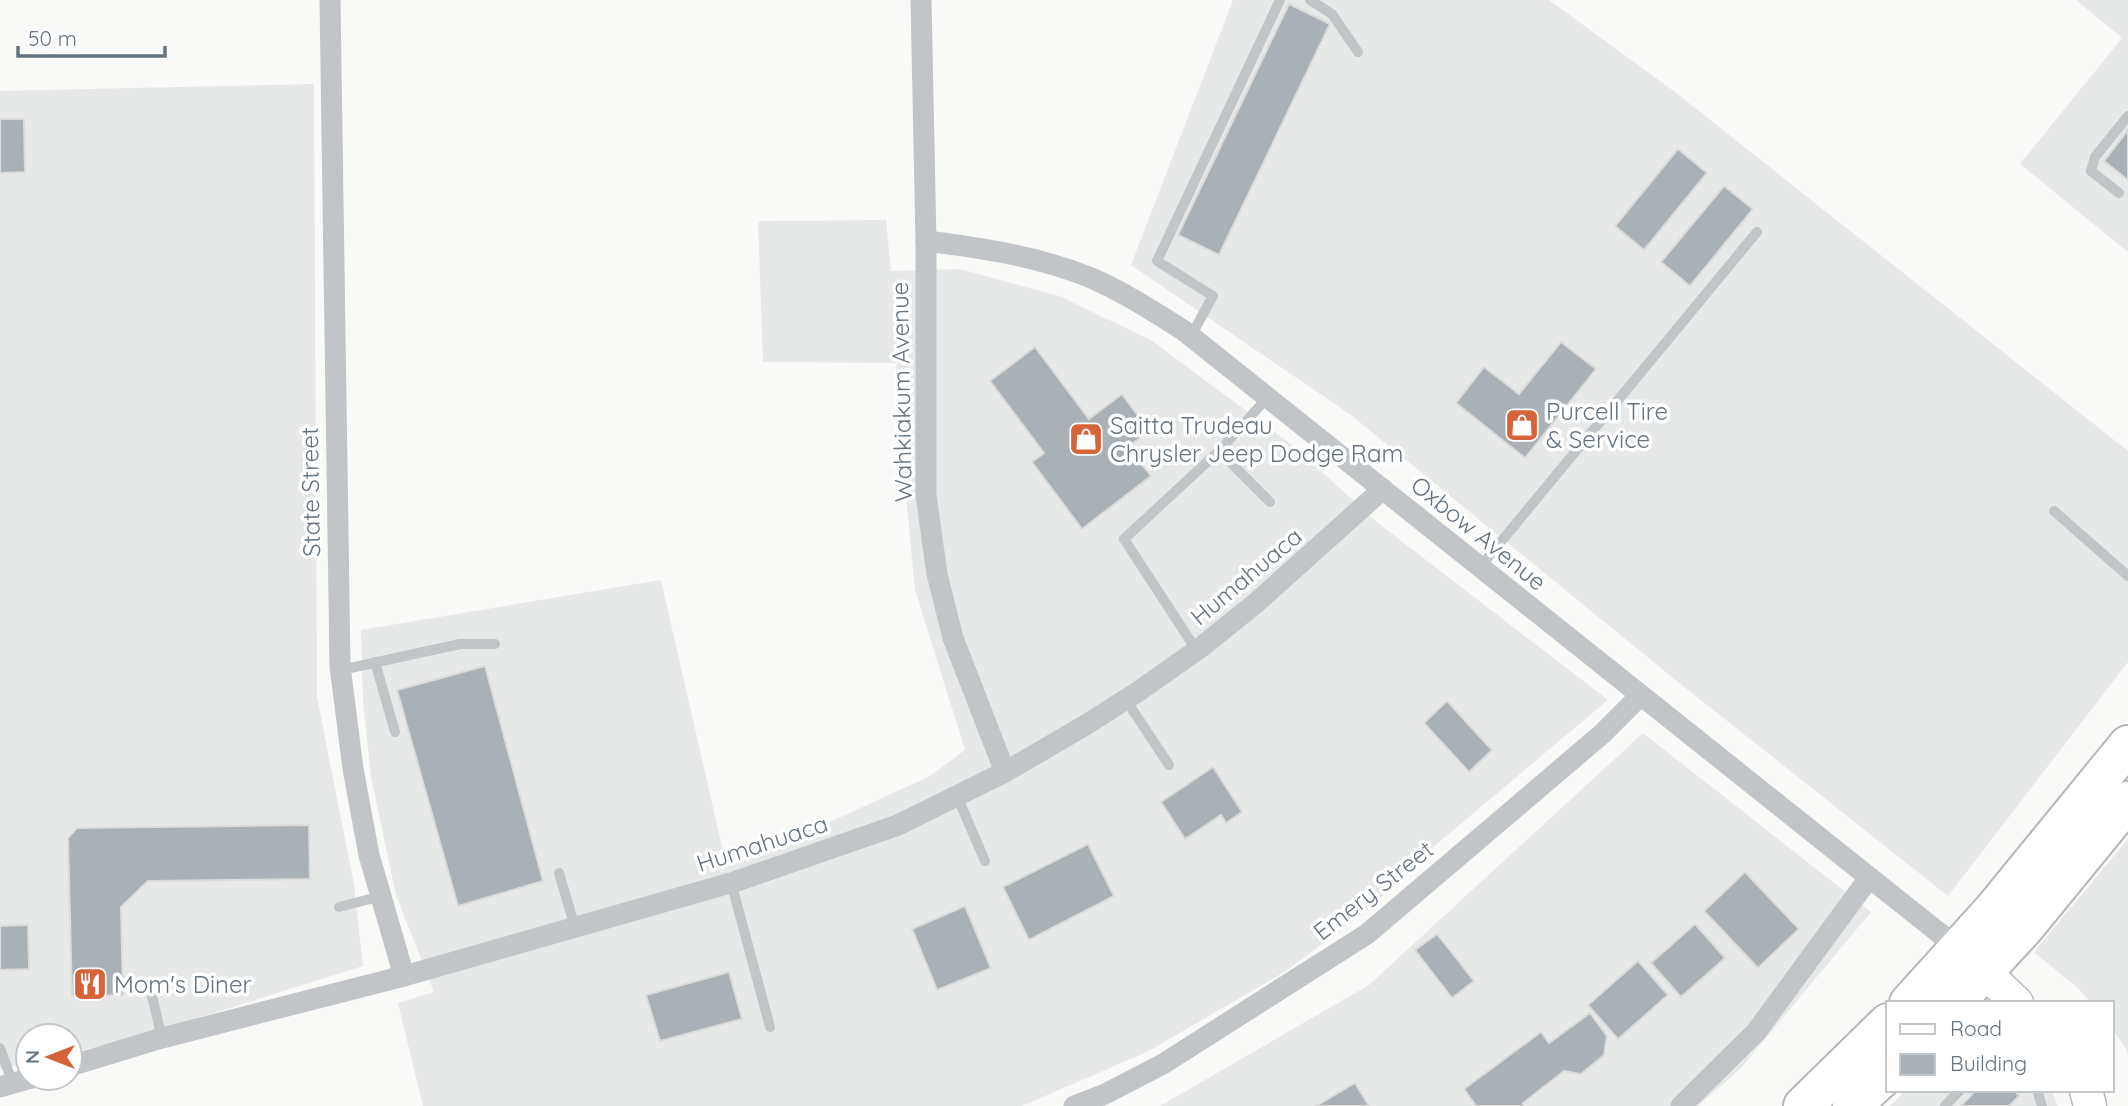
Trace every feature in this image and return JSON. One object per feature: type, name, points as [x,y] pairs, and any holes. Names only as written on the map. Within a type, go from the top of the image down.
[{"type":"highway","points":[[1912,1001],[2025,927],[2114,790],[2128,745]]},
{"type":"highway","points":[[1934,1001],[1961,969],[1961,956],[1971,960]]},
{"type":"highway","points":[[1956,1001],[1971,960]]},
{"type":"highway","points":[[1803,1106],[1886,1025]]},
{"type":"highway","points":[[1844,1106],[1886,1054]]},
{"type":"highway","points":[[1852,1106],[1886,1074]]},
{"type":"street","name":"State Street","points":[[330,0],[337,575],[341,670],[353,769],[369,855],[404,976]]},
{"type":"street","name":"Wahkiakum Avenue","points":[[920,0],[926,241],[926,495],[937,574],[953,638],[1006,772]]},
{"type":"street","name":"Oxbow Avenue","points":[[926,241],[998,250],[1046,262],[1091,278],[1138,302],[1191,336],[1971,960]]},
{"type":"street","name":"Humahuaca","points":[[84,1062],[162,1038],[404,976],[731,883],[898,825],[1006,772],[1126,700],[1197,651],[1277,586],[1383,489]]},
{"type":"street","name":"Emery Street","points":[[1074,1106],[1105,1094],[1163,1064],[1367,934],[1602,734],[1640,696]]},
{"type":"street","points":[[1681,1106],[1756,1032],[1869,878]]},
{"type":"street","points":[[1971,960],[2015,1001]]},
{"type":"lane","points":[[1191,336],[1213,296],[1157,261],[1280,0]]},
{"type":"lane","points":[[1310,0],[1332,14],[1358,52]]},
{"type":"lane","points":[[2119,193],[2091,170],[2095,157],[2128,117]]},
{"type":"lane","points":[[1480,567],[1757,232]]},
{"type":"lane","points":[[1197,651],[1124,539],[1219,451],[1268,397]]},
{"type":"lane","points":[[1219,451],[1270,502]]},
{"type":"lane","points":[[2054,511],[2128,576]]},
{"type":"lane","points":[[341,670],[460,644],[495,644]]},
{"type":"lane","points":[[375,662],[395,732]]},
{"type":"lane","points":[[1126,700],[1169,765]]},
{"type":"lane","points":[[957,796],[985,861]]},
{"type":"lane","points":[[559,873],[575,927]]},
{"type":"lane","points":[[731,883],[770,1027]]},
{"type":"lane","points":[[339,907],[382,896]]},
{"type":"lane","points":[[151,992],[162,1038]]},
{"type":"lane","points":[[0,1048],[14,1081]]},
{"type":"lane","points":[[1945,1106],[1958,1092]]},
{"type":"shaded area","points":[[1233,0],[1549,0],[1675,92],[2128,451],[2128,662],[1948,896],[1678,682],[1351,415],[1131,265]]},
{"type":"shaded area","points":[[2076,0],[2128,0],[2128,252],[2020,164],[2122,38]]},
{"type":"shaded area","points":[[314,84],[317,697],[354,884],[363,966],[131,1039],[84,1050],[84,1022],[14,1022],[14,1066],[0,1069],[0,91]]},
{"type":"shaded area","points":[[886,220],[891,271],[960,269],[1059,296],[1151,340],[1291,444],[1378,523],[1608,700],[1426,853],[1374,905],[1286,971],[1149,1051],[1022,1106],[423,1106],[398,1003],[434,992],[396,895],[371,777],[363,701],[361,630],[661,580],[723,851],[817,828],[930,776],[965,750],[915,590],[895,381],[897,363],[763,362],[758,221]]},
{"type":"shaded area","points":[[1643,733],[1871,912],[1741,1068],[1698,1106],[1160,1106],[1369,985]]},
{"type":"shaded area","points":[[2128,839],[2128,1056],[2127,1050],[2114,1032],[2114,1001],[2089,1001],[2079,989],[2034,952]]},
{"type":"shaded area","points":[[1904,1092],[2052,1092],[2058,1106],[1890,1106]]},
{"type":"building","points":[[1289,4],[1330,24],[1219,255],[1178,235]]},
{"type":"building","points":[[0,119],[24,119],[25,172],[0,173]]},
{"type":"building","points":[[2128,130],[2128,180],[2104,161]]},
{"type":"building","points":[[1678,149],[1707,173],[1644,250],[1615,226]]},
{"type":"building","points":[[1724,186],[1753,209],[1690,286],[1661,262]]},
{"type":"building","points":[[1561,342],[1596,369],[1525,458],[1456,403],[1484,367],[1519,394]]},
{"type":"building","name":"Saitta Trudeau Chrysler Jeep Dodge Ram","points":[[1035,347],[1089,419],[1122,394],[1149,431],[1128,447],[1151,476],[1082,529],[1032,462],[1044,453],[990,381]]},
{"type":"building","points":[[485,666],[543,881],[458,906],[397,690]]},
{"type":"building","points":[[1447,701],[1492,750],[1469,772],[1424,723]]},
{"type":"building","points":[[1213,767],[1242,812],[1226,823],[1221,815],[1185,839],[1161,802]]},
{"type":"building","points":[[309,825],[310,879],[148,881],[121,907],[123,995],[72,996],[68,838],[77,828]]},
{"type":"building","points":[[1088,844],[1114,896],[1029,940],[1003,887]]},
{"type":"building","points":[[1745,872],[1799,929],[1758,968],[1704,911]]},
{"type":"building","points":[[965,906],[991,968],[937,990],[912,929]]},
{"type":"building","points":[[1695,924],[1725,958],[1681,997],[1651,963]]},
{"type":"building","points":[[28,925],[29,969],[0,970],[0,926]]},
{"type":"building","points":[[1437,934],[1474,981],[1452,998],[1415,950]]},
{"type":"building","points":[[1638,961],[1668,995],[1618,1039],[1588,1005]]},
{"type":"building","points":[[729,972],[742,1019],[660,1041],[646,995]]},
{"type":"building","points":[[1590,1013],[1607,1036],[1604,1055],[1581,1074],[1564,1071],[1523,1103],[1523,1106],[1476,1106],[1464,1089],[1541,1032],[1549,1043]]},
{"type":"building","points":[[1355,1083],[1369,1106],[1316,1106]]},
{"type":"building","points":[[1974,1092],[2016,1092],[2019,1096],[2009,1106],[1961,1106]]},
{"type":"place","name":"Purcell Tire & Service","points":[[1522,425]]},
{"type":"place","name":"Saitta Trudeau Chrysler Jeep Dodge Ram","points":[[1086,439]]},
{"type":"place","name":"Mom's Diner","points":[[90,984]]}]
